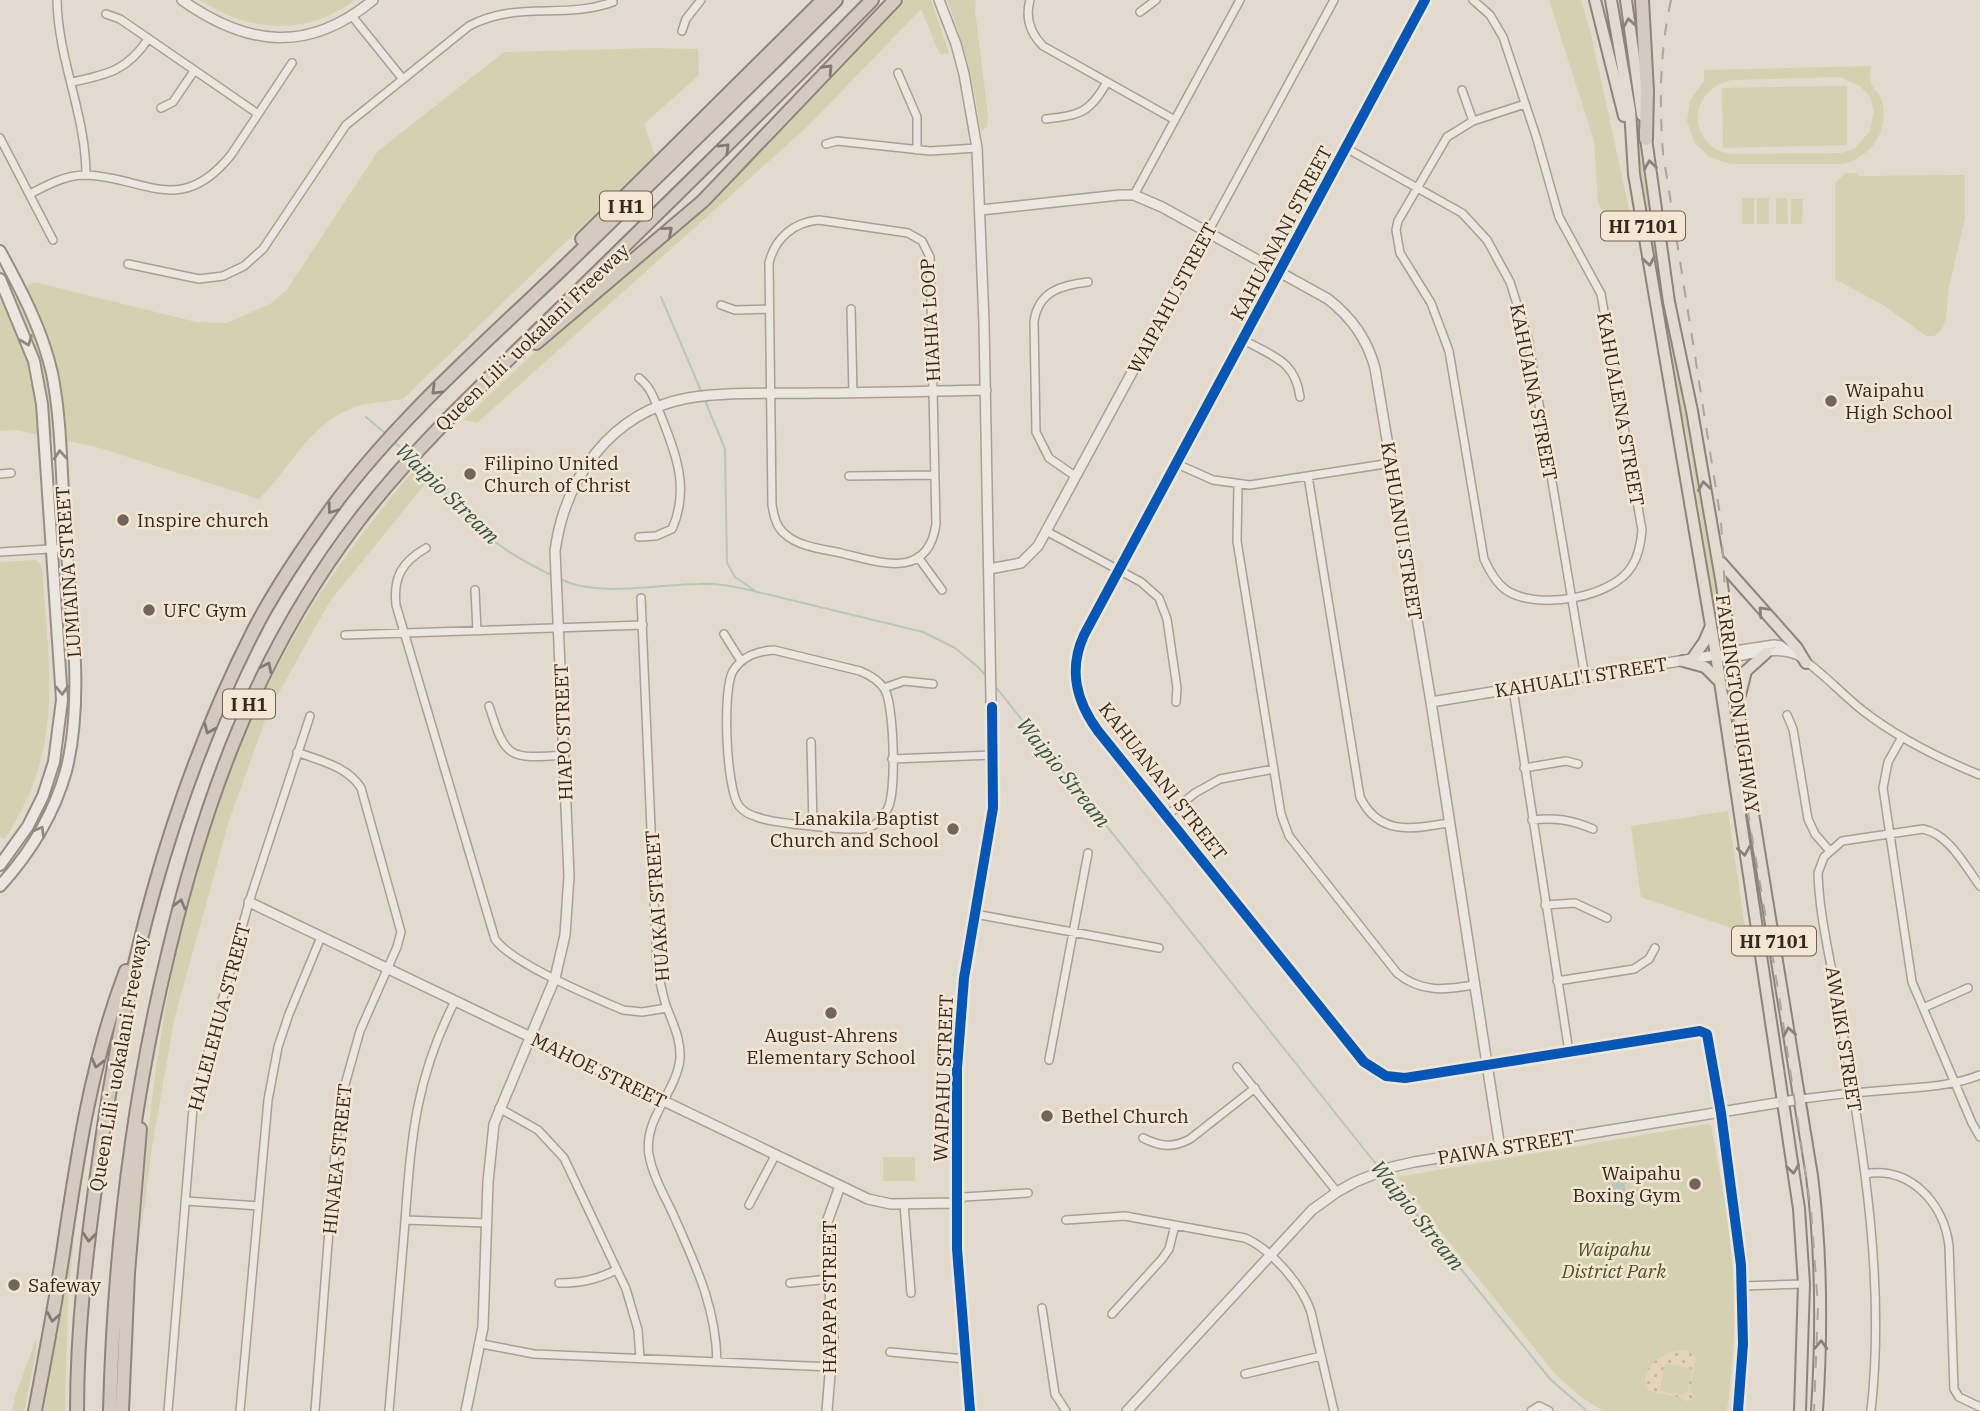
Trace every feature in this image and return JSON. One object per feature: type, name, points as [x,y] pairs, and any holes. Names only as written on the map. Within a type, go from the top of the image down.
[{"type":"highway","points":[[457,369],[595,225],[822,0]]},
{"type":"highway","name":"Queen Liliʻuokalani Freeway","points":[[77,1411],[90,1217],[127,991],[149,905],[198,754],[254,630],[335,504],[415,411],[836,0]]},
{"type":"highway","name":"Queen Liliʻuokalani Freeway","points":[[110,1411],[120,1223],[139,1090],[164,970],[179,908],[233,738],[306,596],[359,519],[436,431],[872,0]]},
{"type":"highway","points":[[466,401],[703,201],[895,0]]},
{"type":"highway","points":[[1642,0],[1647,91],[1646,139]]},
{"type":"highway","points":[[36,1411],[75,1169],[95,1073],[112,1007],[149,905]]},
{"type":"highway","points":[[122,1411],[134,1195],[144,1096],[164,970]]},
{"type":"main road","points":[[1595,0],[1625,121],[1634,174]]},
{"type":"main road","name":"FARRINGTON HIGHWAY","points":[[1611,0],[1630,110],[1634,174],[1716,655],[1799,1209],[1804,1283],[1800,1411]]},
{"type":"main road","name":"FARRINGTON HIGHWAY","points":[[1626,0],[1669,302],[1692,411],[1722,584],[1737,708],[1801,1099],[1819,1242],[1821,1343],[1817,1411]]},
{"type":"main road","name":"LUMIAINA STREET","points":[[0,251],[37,324],[52,374],[76,702],[71,749],[59,791],[42,828],[0,886]]},
{"type":"main road","name":"LUMIAINA STREET","points":[[0,279],[34,361],[42,404],[62,700],[54,762],[43,796],[28,826],[0,865]]},
{"type":"main road","points":[[1715,554],[1797,648],[1806,663]]},
{"type":"main road","points":[[1711,626],[1704,642],[1687,660],[1705,667],[1720,686]]},
{"type":"main road","points":[[1737,708],[1745,673],[1750,665],[1766,653]]},
{"type":"street","points":[[57,0],[59,29],[85,138],[86,175]]},
{"type":"street","points":[[181,0],[221,25],[259,36],[277,37],[312,33],[352,16],[373,0]]},
{"type":"street","points":[[682,31],[686,19],[701,0]]},
{"type":"street","name":"WAIPAHU STREET","points":[[939,0],[964,74],[977,148],[986,390],[992,819],[958,1035],[957,1260],[970,1411]]},
{"type":"street","points":[[1030,0],[1028,22],[1043,47],[1175,120]]},
{"type":"street","points":[[1140,12],[1156,0]]},
{"type":"street","points":[[1134,195],[1240,0]]},
{"type":"street","name":"WAIPAHU STREET","points":[[989,569],[1015,566],[1028,559],[1046,531],[1334,0]]},
{"type":"street","name":"KAHUANANI STREET","points":[[1425,0],[1080,645],[1075,667],[1077,692],[1089,718],[1371,1068],[1386,1076],[1405,1078],[1700,1031],[1705,1032],[1709,1038],[1721,1113]]},
{"type":"street","name":"KAHUALENA STREET","points":[[1473,0],[1496,24],[1525,104],[1559,217],[1596,284],[1604,305],[1642,530],[1637,555],[1631,568],[1618,581],[1595,593],[1538,600],[1515,594],[1499,583],[1484,559],[1445,336],[1431,303],[1408,268],[1397,242],[1396,230],[1398,221],[1447,137],[1473,121],[1525,104]]},
{"type":"street","points":[[128,264],[200,279],[223,276],[244,266],[263,249],[346,125],[468,26],[491,12],[511,8],[596,8],[613,2]]},
{"type":"street","points":[[106,14],[120,19],[258,114]]},
{"type":"street","points":[[352,16],[402,78]]},
{"type":"street","points":[[72,82],[107,74],[123,67],[134,58],[148,39]]},
{"type":"street","points":[[30,194],[53,182],[86,175],[160,190],[194,185],[224,163],[292,63]]},
{"type":"street","points":[[161,108],[173,102],[194,71]]},
{"type":"street","points":[[898,73],[917,117],[916,150]]},
{"type":"street","points":[[1046,119],[1072,116],[1087,110],[1097,100],[1107,82]]},
{"type":"street","points":[[1462,90],[1473,121]]},
{"type":"street","points":[[0,138],[53,240]]},
{"type":"street","points":[[826,144],[837,141],[940,151],[977,148]]},
{"type":"street","name":"KAHUAINA STREET","points":[[1346,148],[1450,204],[1474,225],[1499,260],[1517,299],[1528,338],[1585,677]]},
{"type":"street","name":"KAHUANUI STREET","points":[[981,210],[1134,195],[1162,207],[1328,299],[1362,335],[1375,368],[1500,1148]]},
{"type":"street","name":"HIAHIA LOOP","points":[[819,220],[899,230],[916,236],[927,249],[931,269],[934,536],[918,558],[902,564],[887,564],[803,544],[781,530],[774,517],[772,505],[769,309],[768,271],[771,256],[786,233],[801,223],[819,220]]},
{"type":"street","points":[[1075,476],[1049,458],[1036,432],[1034,322],[1038,306],[1047,294],[1061,286],[1088,282]]},
{"type":"street","points":[[721,305],[735,310],[769,309]]},
{"type":"street","points":[[851,309],[853,393]]},
{"type":"street","points":[[1244,340],[1288,366],[1298,381],[1300,397]]},
{"type":"street","points":[[639,378],[648,385],[677,455],[681,484],[680,507],[672,529],[656,536],[639,537]]},
{"type":"street","name":"HIAPO STREET","points":[[466,1411],[482,1344],[491,1140],[499,1108],[555,978],[565,935],[569,892],[556,567],[560,523],[565,505],[580,474],[596,452],[621,429],[657,408],[698,397],[986,390]]},
{"type":"street","points":[[1177,464],[1213,480],[1238,485],[1261,485],[1391,463]]},
{"type":"street","points":[[0,474],[11,473]]},
{"type":"street","points":[[849,476],[934,475]]},
{"type":"street","points":[[1308,476],[1360,797],[1374,817],[1391,826],[1410,828],[1448,823]]},
{"type":"street","points":[[1238,485],[1237,541],[1281,814],[1289,836],[1397,974],[1415,986],[1427,989],[1474,985]]},
{"type":"street","points":[[1046,531],[1151,589],[1164,609],[1177,688],[1176,702]]},
{"type":"street","points":[[0,552],[66,548]]},
{"type":"street","points":[[426,548],[412,557],[396,580],[396,605],[495,939],[500,947],[516,959],[623,1010],[642,1012],[667,1008]]},
{"type":"street","points":[[918,558],[942,590]]},
{"type":"street","points":[[475,590],[477,631]]},
{"type":"street","name":"HUAKAI STREET","points":[[641,598],[657,967],[667,1008],[678,1033],[680,1060],[650,1131],[649,1153],[656,1178],[706,1289],[717,1362]]},
{"type":"street","points":[[345,635],[643,625]]},
{"type":"street","points":[[724,634],[741,661]]},
{"type":"street","points":[[1731,654],[1774,644],[1789,650],[1864,711],[1902,737],[1931,754],[1980,775]]},
{"type":"street","points":[[774,650],[860,671],[871,676],[884,688],[891,708],[891,800],[878,822],[862,829],[813,825],[757,818],[740,808],[735,800],[730,778],[727,698],[730,677],[741,661],[763,651],[774,650]]},
{"type":"street","points":[[1731,654],[1793,654]]},
{"type":"street","name":"KAHUALI'I STREET","points":[[1430,702],[1731,654]]},
{"type":"street","points":[[884,688],[904,681],[933,684]]},
{"type":"street","points":[[1513,689],[1569,1052]]},
{"type":"street","points":[[489,706],[499,737],[509,751],[525,757],[564,755]]},
{"type":"street","points":[[1787,715],[1793,729],[1808,819],[1815,834],[1829,850],[1850,838],[1913,829],[1935,833],[1947,842],[1980,886]]},
{"type":"street","name":"HALELEHUA STREET","points":[[169,1411],[193,1108],[249,902],[310,716]]},
{"type":"street","points":[[1902,737],[1888,762],[1883,780],[1912,982],[1980,1137]]},
{"type":"street","points":[[811,742],[813,825]]},
{"type":"street","name":"HINAEA STREET","points":[[297,752],[342,769],[361,788],[400,925],[400,939],[360,1031],[340,1113],[315,1411]]},
{"type":"street","points":[[892,759],[993,755]]},
{"type":"street","points":[[1524,768],[1566,761],[1578,764]]},
{"type":"street","points":[[1166,816],[1195,793],[1220,779],[1274,769]]},
{"type":"street","points":[[1532,820],[1562,819],[1593,829]]},
{"type":"street","name":"AWAIKI STREET","points":[[1829,850],[1820,865],[1818,881],[1865,1174],[1876,1282],[1876,1356],[1871,1411]]},
{"type":"street","points":[[1049,1060],[1088,853]]},
{"type":"street","name":"MAHOE STREET","points":[[249,902],[840,1186],[879,1202],[957,1203]]},
{"type":"street","points":[[1545,905],[1575,903],[1608,918]]},
{"type":"street","points":[[975,914],[1159,948]]},
{"type":"street","points":[[240,1411],[265,1122],[278,1047],[301,981],[321,937]]},
{"type":"street","points":[[1558,981],[1634,969],[1649,959],[1656,948]]},
{"type":"street","points":[[1923,1008],[1968,988]]},
{"type":"street","points":[[389,1411],[413,1129],[418,1099],[434,1045],[455,1001]]},
{"type":"street","points":[[1237,1067],[1337,1192]]},
{"type":"street","name":"PAIWA STREET","points":[[1127,1411],[1306,1216],[1337,1192],[1374,1173],[1392,1167],[1783,1101],[1955,1084],[1980,1075]]},
{"type":"street","points":[[1143,1138],[1159,1145],[1180,1144],[1255,1088]]},
{"type":"street","points":[[499,1108],[538,1130],[564,1158],[634,1311],[640,1359]]},
{"type":"street","points":[[1721,1113],[1742,1286],[1743,1343],[1738,1411]]},
{"type":"street","points":[[749,1205],[776,1154]]},
{"type":"street","points":[[1865,1174],[1891,1173],[1912,1182],[1933,1206],[1945,1226],[1949,1246],[1954,1389],[1959,1397],[1980,1407]]},
{"type":"street","name":"HAPAPA STREET","points":[[827,1411],[833,1317],[825,1225],[840,1186]]},
{"type":"street","points":[[957,1203],[964,1197],[1028,1194]]},
{"type":"street","points":[[186,1201],[258,1206]]},
{"type":"street","points":[[904,1204],[911,1293]]},
{"type":"street","points":[[1066,1220],[1125,1216],[1175,1224],[1245,1238],[1269,1255],[1295,1280],[1305,1297],[1311,1312],[1334,1411]]},
{"type":"street","points":[[405,1220],[486,1223]]},
{"type":"street","points":[[1112,1314],[1163,1259],[1169,1249],[1175,1224]]},
{"type":"street","points":[[559,1283],[580,1283],[616,1270]]},
{"type":"street","points":[[790,1283],[830,1279]]},
{"type":"street","points":[[1742,1286],[1804,1283]]},
{"type":"street","points":[[1042,1308],[1055,1394],[1066,1411]]},
{"type":"street","points":[[482,1344],[534,1354],[831,1367]]},
{"type":"street","points":[[890,1352],[965,1359]]},
{"type":"street","points":[[1245,1374],[1321,1356]]},
{"type":"street","points":[[1531,1411],[1539,1406],[1549,1411]]},
{"type":"green space","points":[[200,0],[355,0],[317,20],[278,26],[238,19]]},
{"type":"green space","points":[[904,0],[931,0],[949,53],[940,55],[921,9],[809,125],[477,423],[463,420],[535,352],[695,216],[745,168]]},
{"type":"green space","points":[[947,0],[976,0],[988,115],[987,127],[981,131],[968,65]]},
{"type":"green space","points":[[1549,0],[1581,0],[1591,34],[1634,232],[1606,215],[1598,203],[1594,141]]},
{"type":"green space","points":[[1613,0],[1618,0],[1683,396],[1719,584],[1724,635],[1718,635],[1690,450],[1675,382]]},
{"type":"green space","points":[[698,49],[699,75],[644,124],[655,156],[403,399],[362,405],[335,417],[310,438],[259,499],[100,448],[17,430],[0,431],[0,302],[34,282],[196,322],[227,323],[270,304],[286,291],[378,151],[504,52]]},
{"type":"green space","points":[[1871,66],[1870,81],[1881,99],[1884,113],[1880,133],[1876,142],[1861,156],[1842,164],[1731,164],[1709,157],[1695,143],[1687,121],[1690,100],[1704,81],[1704,70]],"holes":[[[1840,77],[1860,86],[1870,97],[1874,111],[1870,131],[1855,148],[1841,153],[1729,154],[1715,148],[1705,139],[1699,128],[1698,116],[1707,94],[1718,85],[1732,80]]]},
{"type":"green space","points":[[1847,86],[1847,145],[1723,148],[1722,88]]},
{"type":"green space","points":[[1845,173],[1857,173],[1858,176],[1965,175],[1965,219],[1949,286],[1946,319],[1941,331],[1934,336],[1926,336],[1885,306],[1835,279],[1835,184]]},
{"type":"green space","points":[[1742,198],[1754,198],[1754,224],[1742,224]]},
{"type":"green space","points":[[1757,198],[1769,198],[1769,224],[1757,224]]},
{"type":"green space","points":[[1776,198],[1787,199],[1788,224],[1776,224]]},
{"type":"green space","points":[[1791,199],[1803,199],[1802,224],[1791,224]]},
{"type":"green space","points":[[414,470],[426,483],[330,601],[268,712],[229,821],[174,1020],[151,1154],[141,1233],[155,1074],[168,995],[185,916],[207,838],[234,762],[266,689],[304,619],[356,543]]},
{"type":"green space","points":[[36,560],[42,570],[48,650],[49,703],[46,730],[42,756],[31,789],[5,839],[0,837],[0,562]]},
{"type":"green space","points":[[1728,811],[1745,929],[1737,930],[1641,897],[1631,826]]},
{"type":"green space","name":"Waipahu District Park","points":[[1708,1124],[1711,1126],[1723,1192],[1733,1281],[1733,1344],[1727,1411],[1603,1411],[1581,1397],[1555,1374],[1397,1177]]},
{"type":"green space","points":[[883,1157],[915,1157],[915,1181],[883,1181]]},
{"type":"green space","points":[[76,1216],[68,1304],[65,1411],[44,1411]]},
{"type":"green space","points":[[36,1340],[36,1354],[24,1411],[12,1411],[16,1393]]},
{"type":"sand","points":[[1673,1351],[1688,1351],[1696,1358],[1690,1391],[1694,1396],[1688,1402],[1682,1398],[1649,1391],[1646,1383],[1646,1376],[1653,1363]],"holes":[[[1669,1364],[1692,1369],[1688,1391],[1682,1395],[1660,1391],[1664,1366]]]},
{"type":"water","points":[[1624,1176],[1627,1201],[1615,1203],[1611,1178]]},
{"type":"waterway","points":[[661,297],[702,393]]},
{"type":"waterway","points":[[704,398],[725,449],[727,563],[735,577],[754,590]]},
{"type":"waterway","name":"Waipio Stream","points":[[366,417],[385,433]]},
{"type":"waterway","name":"Waipio Stream","points":[[394,442],[408,454]]},
{"type":"waterway","name":"Waipio Stream","points":[[415,460],[471,523],[516,556],[551,575]]},
{"type":"waterway","name":"Waipio Stream","points":[[560,579],[592,588],[628,589],[707,584],[754,591],[923,632],[955,648],[987,677]]},
{"type":"waterway","name":"Waipio Stream","points":[[995,686],[1380,1169]]},
{"type":"waterway","name":"Waipio Stream","points":[[1383,1173],[1551,1380],[1587,1411]]},
{"type":"railway","points":[[1671,0],[1661,76],[1663,153],[1721,521],[1731,698],[1739,760],[1778,989],[1811,1210],[1818,1306],[1814,1411]]},
{"type":"cycle path","points":[[1425,0],[1084,635],[1076,661],[1077,685],[1084,708],[1098,731],[1364,1062],[1386,1076],[1405,1078],[1700,1031],[1707,1034],[1721,1113],[1741,1265],[1743,1344],[1738,1411]]},
{"type":"cycle path","points":[[970,1411],[957,1249],[957,1068],[964,978],[993,808],[992,707]]},
{"type":"place","name":"Waipahu High School","points":[[1831,401]]},
{"type":"place","name":"Filipino United Church of Christ","points":[[470,474]]},
{"type":"place","name":"Inspire church","points":[[123,520]]},
{"type":"place","name":"UFC Gym","points":[[149,610]]},
{"type":"place","name":"Lanakila Baptist Church and School","points":[[953,829]]},
{"type":"place","name":"August-Ahrens Elementary School","points":[[831,1013]]},
{"type":"place","name":"Bethel Church","points":[[1047,1116]]},
{"type":"place","name":"Waipahu Boxing Gym","points":[[1695,1184]]},
{"type":"place","name":"Safeway","points":[[14,1285]]}]
